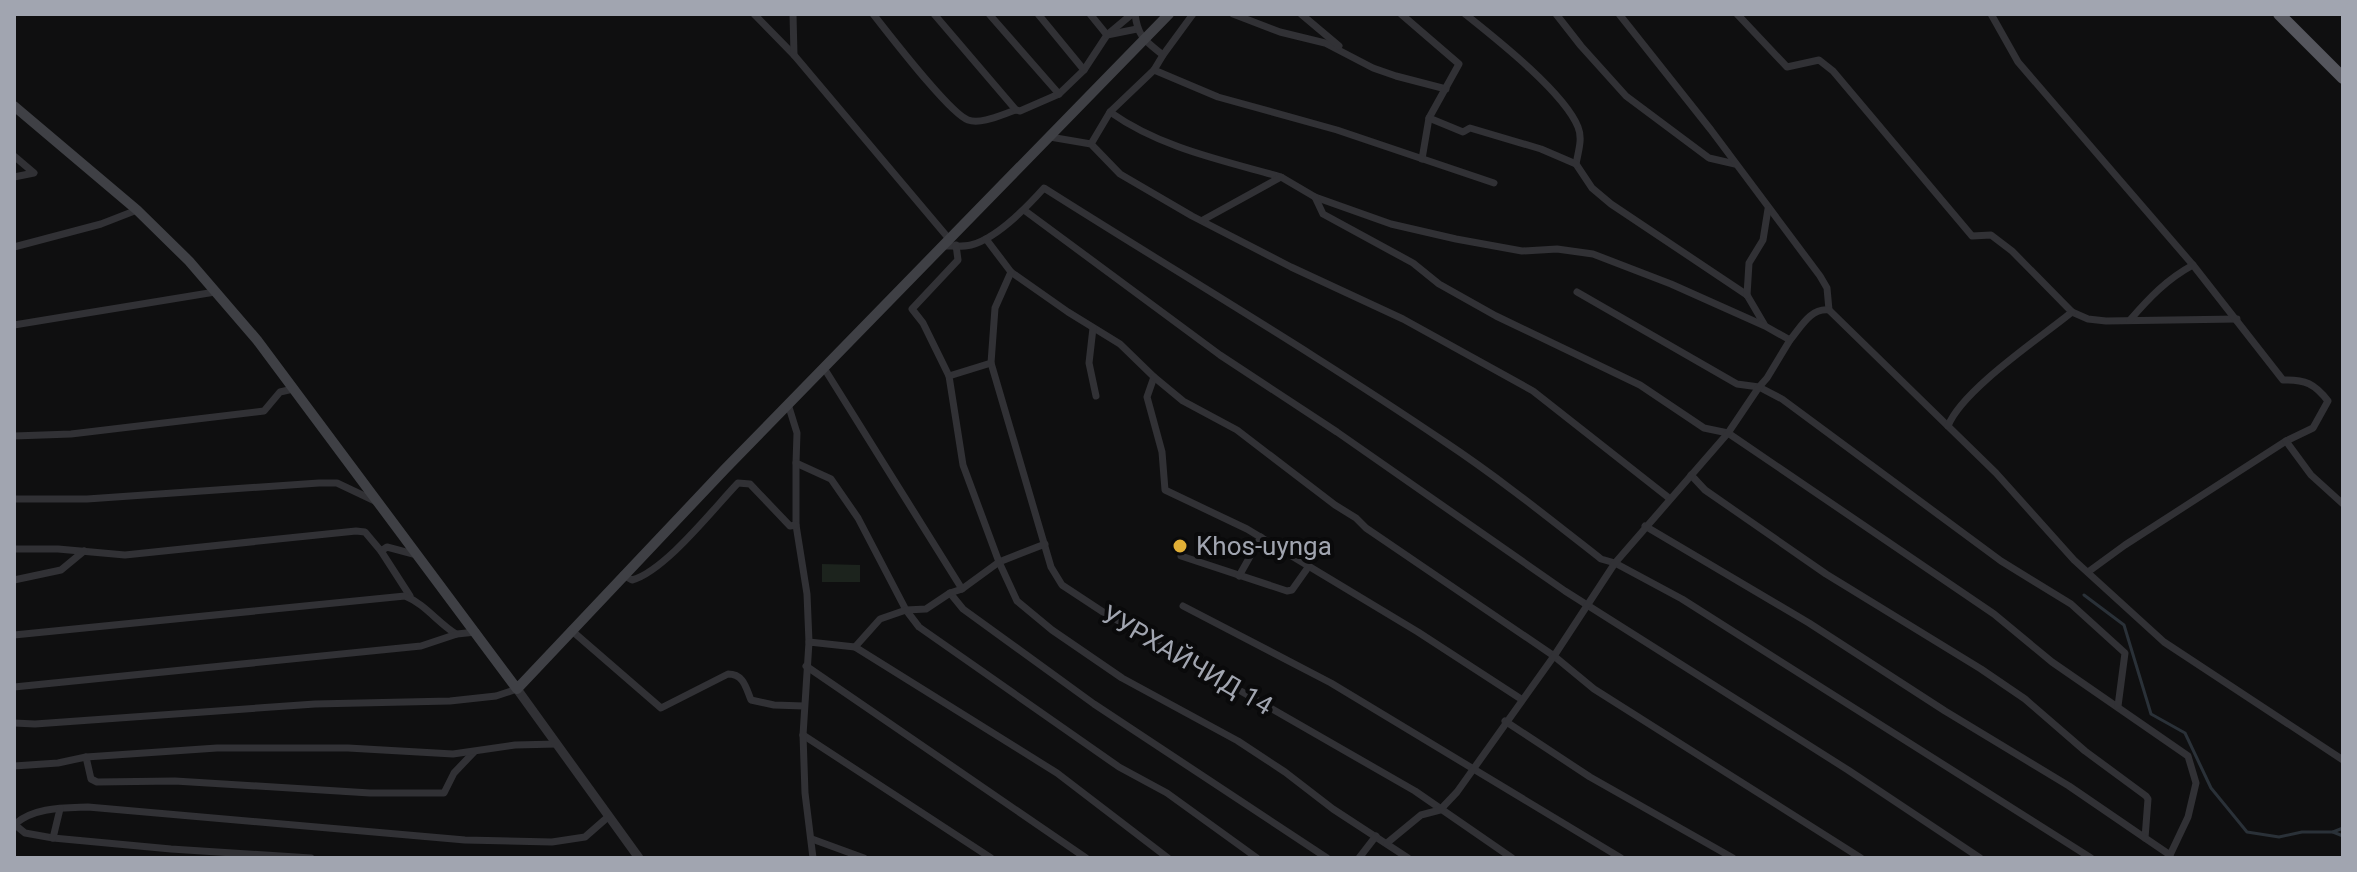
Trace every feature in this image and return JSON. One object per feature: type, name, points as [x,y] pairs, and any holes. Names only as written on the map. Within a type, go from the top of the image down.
[{"type":"highway","points":[[2279,14],[2343,78]]},
{"type":"main road","points":[[14,106],[164,235],[257,340],[517,689],[788,404],[951,244],[1169,14]]},
{"type":"street","points":[[754,14],[794,55],[951,244],[958,260],[912,309],[923,323],[949,376],[963,465],[1017,601],[1052,630],[1122,678],[1238,741],[1408,858]]},
{"type":"street","points":[[793,14],[794,55]]},
{"type":"street","points":[[873,14],[965,120],[975,121],[1020,111],[1059,94],[1084,70],[1107,35],[1134,14],[1137,29],[1144,40],[1163,55]]},
{"type":"street","points":[[934,14],[1016,110]]},
{"type":"street","points":[[989,14],[1059,94]]},
{"type":"street","points":[[1038,14],[1084,70]]},
{"type":"street","points":[[1090,14],[1107,35]]},
{"type":"street","points":[[1091,144],[1110,112],[1154,70],[1193,14]]},
{"type":"street","points":[[1233,14],[1268,28],[1325,43],[1396,76],[1446,89]]},
{"type":"street","points":[[1301,14],[1351,57]]},
{"type":"street","points":[[1401,14],[1459,64],[1429,118],[1422,159]]},
{"type":"street","points":[[1465,14],[1515,54],[1564,105],[1578,127],[1580,137],[1576,164]]},
{"type":"street","points":[[1556,14],[1626,96],[1709,158],[1735,164]]},
{"type":"street","points":[[1619,14],[1711,130],[1827,288],[1829,310]]},
{"type":"street","points":[[1737,14],[1787,67],[1819,60],[1833,71],[1962,226],[1972,236],[1991,235],[2012,251],[2072,312],[2088,319],[2236,319],[2253,339]]},
{"type":"street","points":[[1991,14],[2018,62],[2193,265],[2253,339],[2268,364],[2283,380],[2300,379],[2317,386],[2328,401],[2313,428],[2286,441],[2088,572]]},
{"type":"street","points":[[1107,35],[1137,29]]},
{"type":"street","points":[[1154,70],[1218,97],[1337,130],[1494,183]]},
{"type":"street","points":[[1110,112],[1162,143],[1281,177],[1315,197],[1391,224],[1522,251],[1557,249],[1593,254],[1671,284],[1790,340]]},
{"type":"street","points":[[1429,118],[1463,132],[1470,128],[1541,149],[1576,164],[1592,188],[1611,204],[1747,295],[1765,326]]},
{"type":"street","points":[[1050,137],[1091,144],[1120,174],[1192,216],[1291,267],[1403,319],[1533,391],[1669,498]]},
{"type":"street","points":[[14,156],[34,173],[14,177]]},
{"type":"street","points":[[1203,220],[1281,177]]},
{"type":"street","points":[[951,244],[970,245],[986,239],[1024,210],[1044,188],[1345,375],[1469,459],[1601,559],[1615,563],[1682,599],[2091,858]]},
{"type":"street","points":[[1315,197],[1323,214],[1413,263],[1439,284],[1496,316],[1640,385],[1704,428],[1728,433],[1994,614],[2052,662],[2188,756],[2196,783],[2188,817],[2169,857],[2069,786],[1809,623],[1645,526]]},
{"type":"street","points":[[1747,295],[1749,263],[1763,240],[1768,209]]},
{"type":"street","points":[[14,247],[101,224],[137,210]]},
{"type":"street","points":[[1024,210],[1220,355],[1337,432],[1565,591],[1980,858]]},
{"type":"street","points":[[986,239],[1011,272],[1120,344],[1183,401],[1237,430],[1366,528],[1554,656],[1594,689],[1861,858]]},
{"type":"street","points":[[2130,320],[2153,294],[2193,265]]},
{"type":"street","points":[[949,376],[991,363],[995,308],[1011,272]]},
{"type":"street","points":[[14,325],[215,292]]},
{"type":"street","points":[[1577,292],[1737,384],[1759,387],[1782,399],[2001,561],[2071,604],[2125,653],[2118,706]]},
{"type":"street","points":[[1387,843],[1421,815],[1440,810],[1457,792],[1554,656],[1615,563],[1728,433],[1811,314],[1823,309],[1829,310],[1996,473],[2074,560],[2138,621],[2164,642],[2343,760]]},
{"type":"street","points":[[1948,426],[1958,408],[1987,381],[2072,312]]},
{"type":"street","points":[[1093,328],[1089,363],[1096,396]]},
{"type":"street","name":"УУРХАЙЧИД 14","points":[[991,363],[1051,567],[1062,585],[1103,612],[1415,791],[1512,858]]},
{"type":"street","points":[[824,368],[962,589]]},
{"type":"street","points":[[1154,377],[1147,397],[1162,452],[1165,490],[1261,537],[1521,699]]},
{"type":"street","points":[[14,436],[71,434],[264,411],[280,392],[293,389]]},
{"type":"street","points":[[788,404],[797,433],[796,525],[807,594],[809,642],[803,735],[805,793],[813,858]]},
{"type":"street","points":[[2286,441],[2311,475],[2343,504]]},
{"type":"street","points":[[796,463],[831,479],[870,540],[906,610],[919,627],[1119,767],[1167,793],[1257,858]]},
{"type":"street","points":[[1691,475],[1705,490],[1826,574],[2025,699],[2085,751],[2147,797],[2145,838]]},
{"type":"street","points":[[14,499],[87,499],[337,483],[375,501]]},
{"type":"street","points":[[623,575],[632,580],[640,578],[662,564],[738,483],[750,484],[790,526],[796,525]]},
{"type":"street","points":[[14,549],[125,555],[365,532],[412,598],[456,634]]},
{"type":"street","points":[[1239,576],[1261,537]]},
{"type":"street","points":[[855,647],[880,619],[906,610],[926,609],[962,589],[999,562],[1045,544]]},
{"type":"street","points":[[381,551],[387,547],[417,555]]},
{"type":"street","points":[[14,580],[61,570],[84,551]]},
{"type":"street","points":[[1181,556],[1287,591],[1292,590],[1309,566]]},
{"type":"street","points":[[950,593],[963,609],[1094,704],[1327,858]]},
{"type":"street","points":[[14,635],[405,596],[412,598]]},
{"type":"street","points":[[1183,606],[1306,669],[1621,858]]},
{"type":"street","points":[[571,630],[661,708],[728,674],[736,674],[742,679],[751,700],[804,706]]},
{"type":"street","points":[[14,687],[421,646],[456,634],[476,632]]},
{"type":"street","points":[[809,642],[855,647],[1057,773],[1168,858]]},
{"type":"street","points":[[806,666],[1086,858]]},
{"type":"street","points":[[14,723],[315,704],[450,701],[496,696],[517,689],[639,858]]},
{"type":"street","points":[[1505,721],[1590,777],[1733,858]]},
{"type":"street","points":[[803,735],[991,858]]},
{"type":"street","points":[[14,766],[58,763],[86,757],[217,748],[348,748],[453,754],[515,745],[557,744]]},
{"type":"street","points":[[86,757],[91,779],[97,782],[175,781],[370,793],[444,793],[454,773],[474,752]]},
{"type":"street","points":[[311,858],[53,838],[25,833],[15,824],[43,810],[88,807],[465,840],[552,842],[585,837],[609,816]]},
{"type":"street","points":[[53,838],[60,809]]},
{"type":"street","points":[[1359,858],[1376,836]]},
{"type":"street","points":[[812,839],[864,858]]},
{"type":"shaded area","points":[[822,564],[860,565],[860,582],[822,582]]},
{"type":"waterway","points":[[2084,595],[2124,625],[2151,714],[2185,733],[2211,788],[2247,832],[2279,837],[2302,832],[2333,832],[2343,836]]},
{"type":"waterway","points":[[2333,832],[2343,828]]},
{"type":"place","name":"Khos-uynga","points":[[1180,546]]}]
